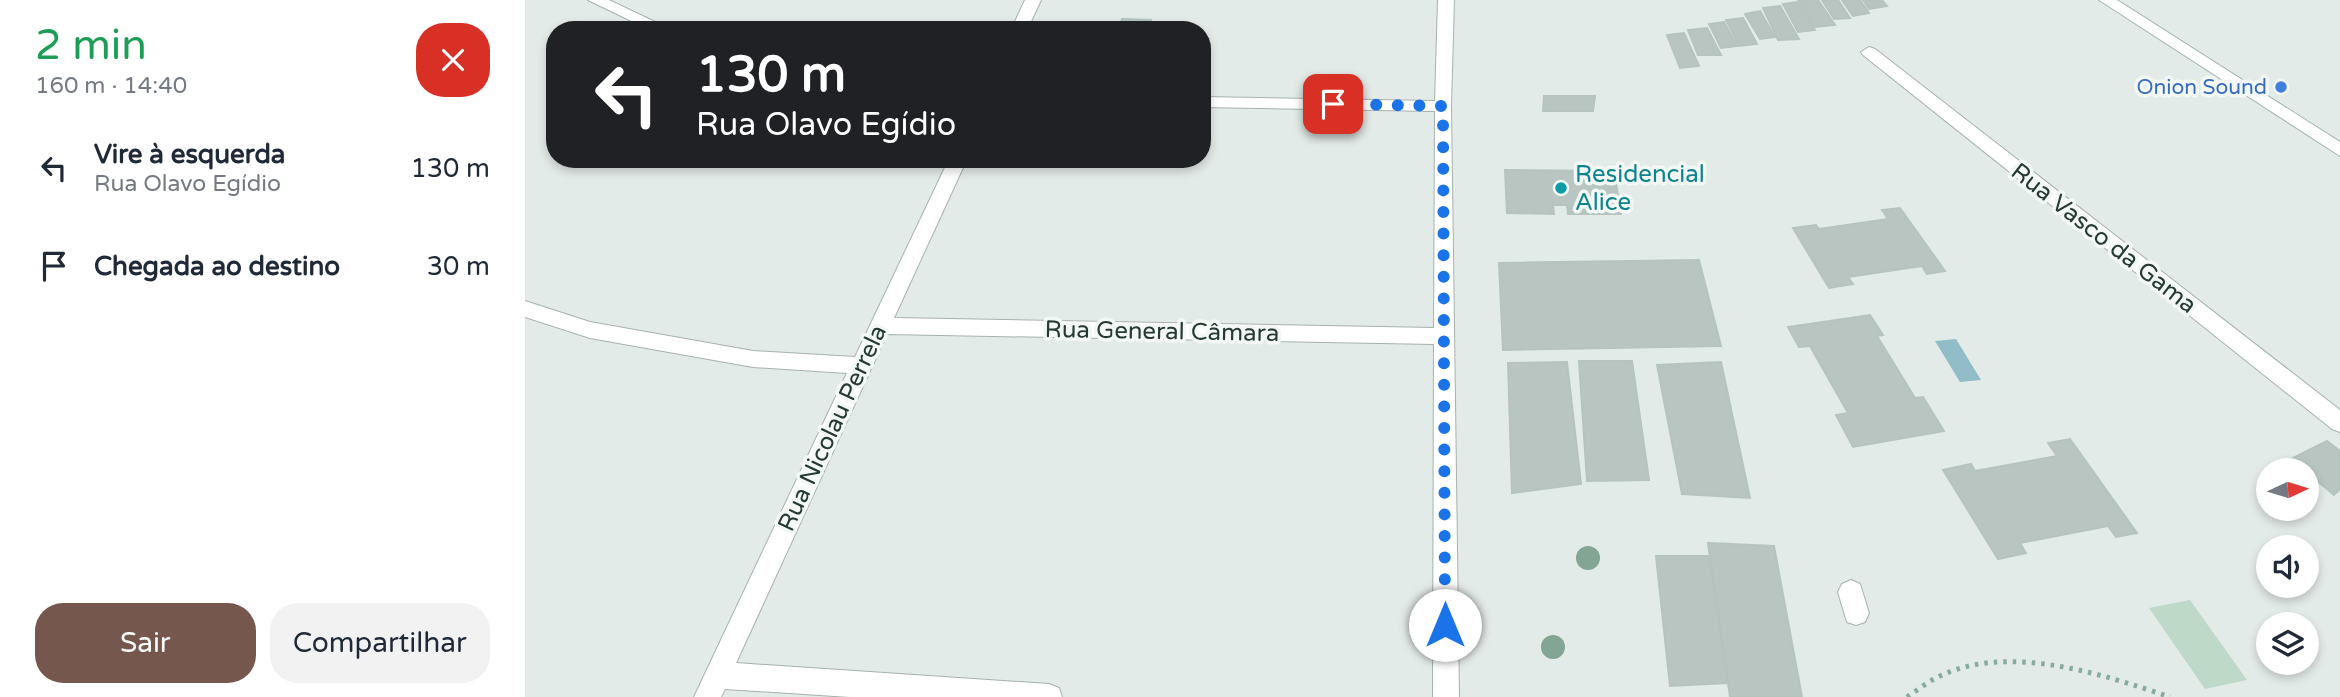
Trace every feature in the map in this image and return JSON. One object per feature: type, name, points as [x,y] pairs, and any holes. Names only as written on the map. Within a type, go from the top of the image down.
[{"type":"street","points":[[596,0],[644,21]]},
{"type":"street","points":[[1023,21],[1033,0]]},
{"type":"street","points":[[1445,697],[1443,106],[1446,0]]},
{"type":"street","points":[[2106,0],[2340,150]]},
{"type":"street","name":"Rua Vasco da Gama","points":[[1869,52],[2340,423]]},
{"type":"street","points":[[1211,102],[1443,106]]},
{"type":"street","name":"Rua Nicolau Perrela","points":[[712,686],[954,168]]},
{"type":"street","points":[[525,309],[590,330],[753,359],[861,366]]},
{"type":"street","name":"Rua General Câmara","points":[[880,326],[1443,336]]},
{"type":"street","points":[[712,686],[1049,697]]},
{"type":"path","points":[[1907,697],[1929,680],[1966,667],[2017,663],[2042,664],[2089,672],[2170,697]]},
{"type":"green space","points":[[2190,600],[2247,680],[2205,689],[2149,608]]},
{"type":"water","points":[[1956,339],[1981,380],[1960,382],[1935,341]]},
{"type":"building","points":[[1798,0],[1818,0],[1835,25],[1815,27]]},
{"type":"building","points":[[1822,0],[1838,0],[1850,18],[1834,19]]},
{"type":"building","points":[[1842,0],[1860,0],[1869,13],[1853,16]]},
{"type":"building","points":[[1863,0],[1882,0],[1887,6],[1869,9]]},
{"type":"building","points":[[1797,2],[1815,30],[1798,32],[1783,4]]},
{"type":"building","points":[[1780,6],[1799,39],[1778,40],[1763,8]]},
{"type":"building","points":[[1760,11],[1775,37],[1760,39],[1745,14]]},
{"type":"building","points":[[1743,18],[1757,44],[1739,46],[1726,20]]},
{"type":"building","points":[[1122,19],[1151,20],[1151,21],[1121,21]]},
{"type":"building","points":[[1724,22],[1737,46],[1721,48],[1709,24]]},
{"type":"building","points":[[1707,28],[1721,55],[1698,55],[1688,30]]},
{"type":"building","points":[[1684,33],[1699,66],[1680,68],[1667,35]]},
{"type":"building","points":[[1544,96],[1595,96],[1593,111],[1543,111]]},
{"type":"building","name":"Residencial Alice","points":[[1505,170],[1614,171],[1621,214],[1568,214],[1567,205],[1553,205],[1554,214],[1507,213]]},
{"type":"building","points":[[1900,208],[1945,271],[1927,274],[1922,266],[1848,277],[1853,284],[1829,288],[1793,228],[1816,225],[1819,229],[1888,219],[1882,210]]},
{"type":"building","points":[[1699,260],[1721,346],[1503,350],[1499,263]]},
{"type":"building","points":[[1870,315],[1883,335],[1877,336],[1915,398],[1923,397],[1944,431],[1853,447],[1836,415],[1848,413],[1810,346],[1799,347],[1788,327]]},
{"type":"building","points":[[1579,361],[1632,361],[1649,480],[1587,481]]},
{"type":"building","points":[[1567,362],[1581,484],[1512,493],[1508,363]]},
{"type":"building","points":[[1721,362],[1750,498],[1682,494],[1657,365]]},
{"type":"building","points":[[2070,439],[2137,533],[2116,537],[2108,526],[2020,543],[2026,553],[1998,559],[1943,470],[1971,464],[1975,471],[2057,456],[2048,443]]},
{"type":"building","points":[[2327,441],[2340,451],[2340,489],[2334,495],[2319,482],[2319,458],[2293,458]]},
{"type":"building","points":[[1708,543],[1774,546],[1802,697],[1730,697]]},
{"type":"building","points":[[1656,556],[1709,556],[1728,683],[1670,686]]},
{"type":"place","name":"Onion Sound","points":[[2281,87]]},
{"type":"place","name":"Residencial Alice","points":[[1561,188]]},
{"type":"route","points":[[1333,104],[1443,106],[1445,625]]}]
